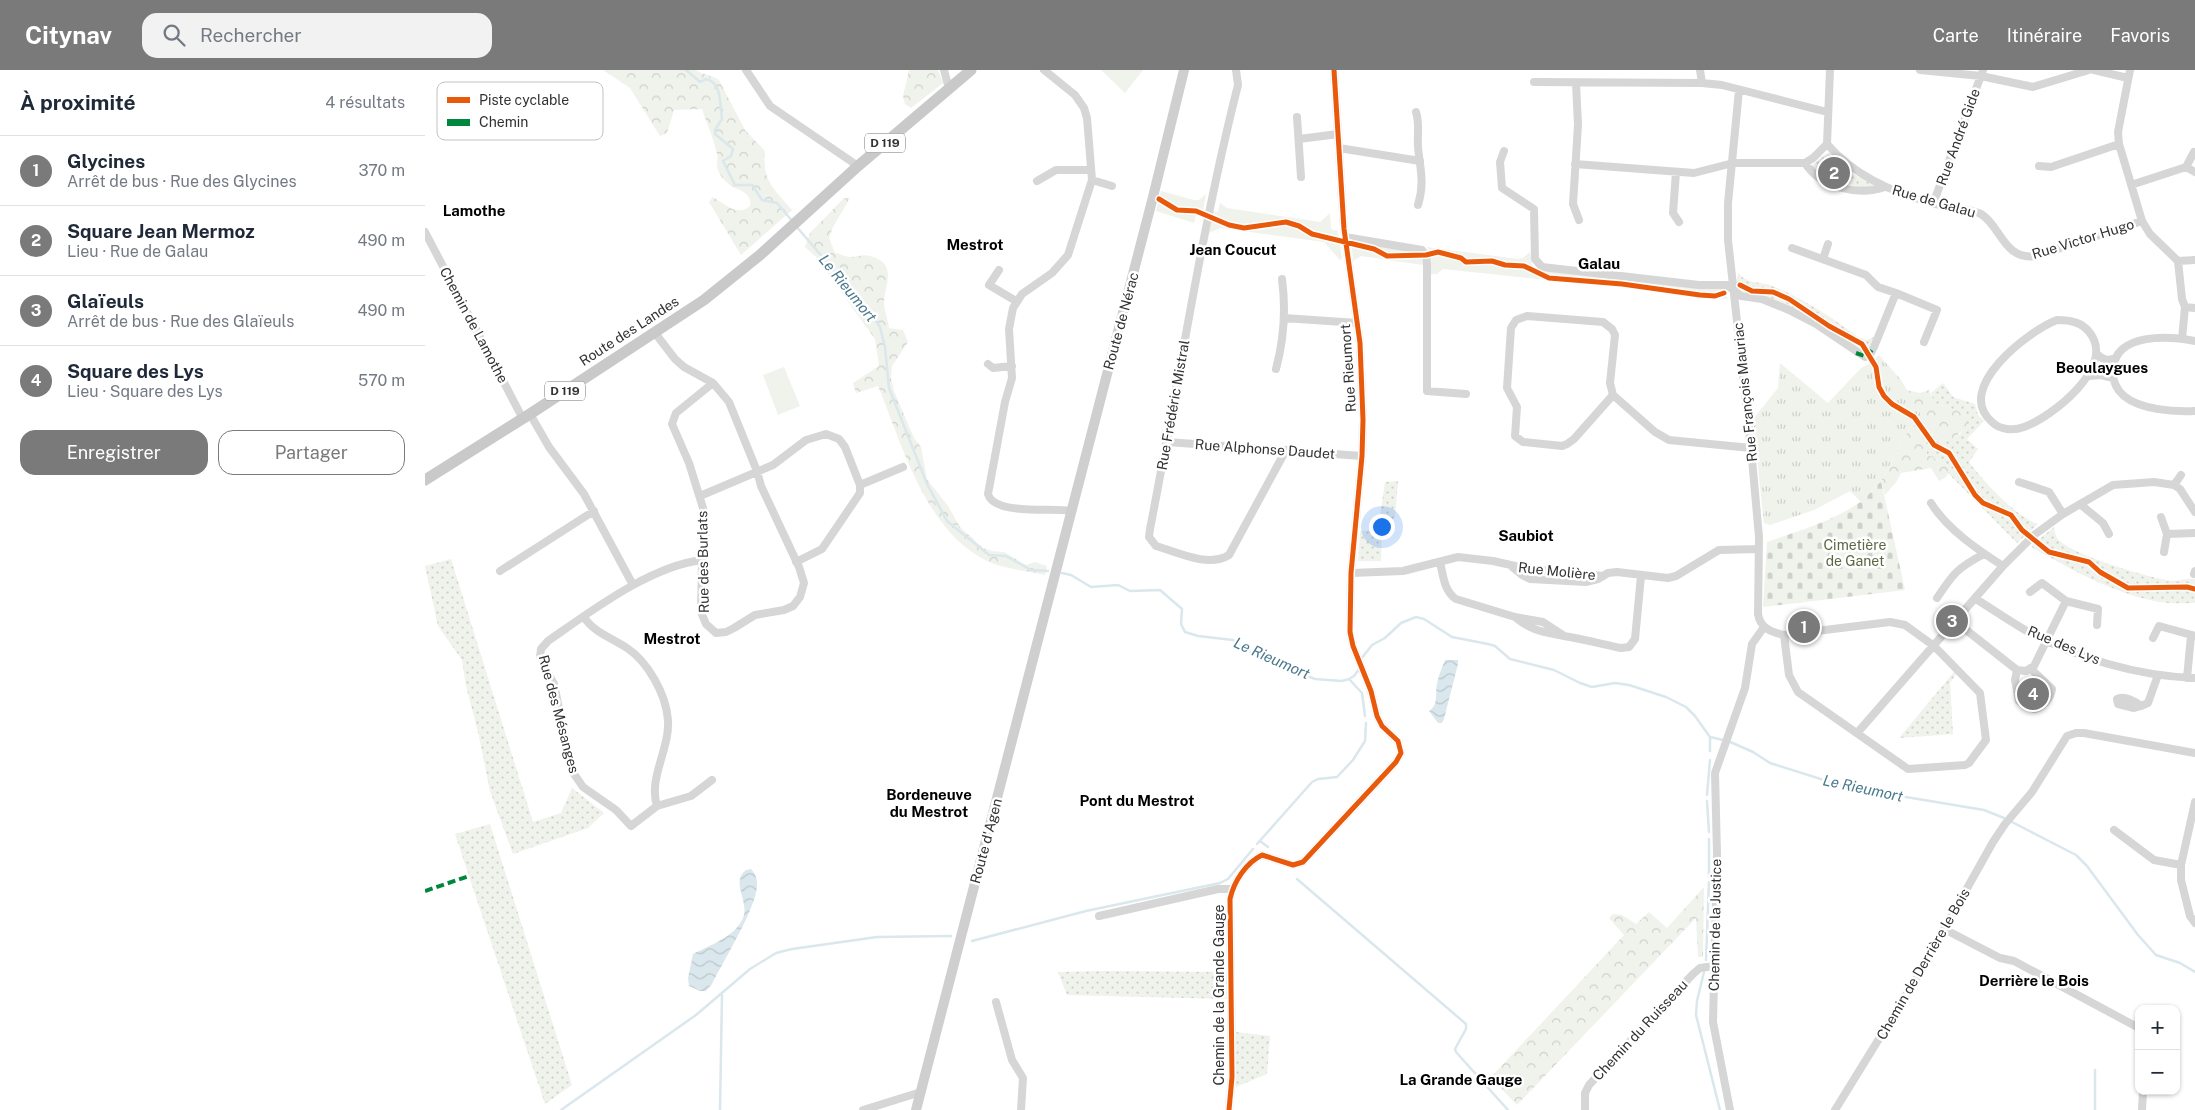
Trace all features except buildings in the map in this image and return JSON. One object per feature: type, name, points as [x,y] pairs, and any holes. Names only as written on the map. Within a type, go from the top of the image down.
[{"type":"main road","name":"D 119","points":[[858,166],[971,70]]},
{"type":"main road","name":"Route de Nérac","points":[[1055,571],[1153,197],[1183,70]]},
{"type":"main road","name":"Route des Landes","points":[[425,480],[704,300],[790,228],[858,166]]},
{"type":"main road","name":"Route d'Agen","points":[[916,1110],[1055,571]]},
{"type":"street","points":[[746,70],[770,106],[858,166]]},
{"type":"street","points":[[944,70],[949,89]]},
{"type":"street","points":[[1044,70],[1075,95],[1084,108],[1087,118],[1092,180],[1073,246],[1063,263],[1016,301],[1011,315],[1009,329],[1012,366],[988,491],[989,499],[995,503],[1020,509],[1062,509],[1071,511]]},
{"type":"street","name":"Rue Frédéric Mistral","points":[[1235,70],[1238,85],[1208,216],[1149,536],[1155,546],[1209,561],[1223,559],[1233,550],[1286,450]]},
{"type":"street","name":"Rue Rieumort","points":[[1334,70],[1345,237],[1357,323],[1362,398],[1362,456],[1351,573],[1349,626],[1353,646],[1360,664]]},
{"type":"street","points":[[1700,70],[1702,83]]},
{"type":"street","points":[[1575,164],[1701,173],[1733,163],[1805,163],[1827,144],[1830,70]]},
{"type":"street","points":[[1920,70],[1982,73],[2033,87],[2089,70]]},
{"type":"street","points":[[2094,70],[2129,74],[2118,132],[2119,144],[2142,222],[2150,234],[2178,261],[2182,299],[2185,307],[2182,339]]},
{"type":"street","name":"Rue André Gide","points":[[1933,204],[1982,73]]},
{"type":"street","points":[[1533,82],[1702,83],[1722,85],[1827,112]]},
{"type":"street","points":[[1576,82],[1578,125],[1573,204],[1579,220]]},
{"type":"street","name":"Rue François Mauriac","points":[[1739,90],[1728,203],[1728,240],[1751,448],[1759,549],[1758,614],[1762,624]]},
{"type":"street","points":[[1416,112],[1420,126],[1418,145],[1423,189],[1419,205]]},
{"type":"street","points":[[1297,116],[1301,177]]},
{"type":"street","points":[[1299,139],[1338,134]]},
{"type":"street","name":"Rue de Galau","points":[[1827,144],[1855,170],[1885,187],[1933,204],[1983,215]]},
{"type":"street","points":[[2039,166],[2051,167],[2119,144]]},
{"type":"street","points":[[1339,148],[1420,161]]},
{"type":"street","points":[[1504,151],[1500,162],[1502,188],[1534,209],[1535,259],[1539,265],[1699,285],[1727,285],[1741,296],[1762,300],[1789,310],[1816,324],[1865,358],[1875,348],[1896,293]]},
{"type":"street","points":[[2131,185],[2186,167],[2194,152]]},
{"type":"street","name":"Rue de Galau","points":[[1805,163],[1810,171],[1822,180],[1847,189],[1871,192],[1885,187]]},
{"type":"street","points":[[2186,167],[2195,172]]},
{"type":"street","points":[[1037,181],[1056,170],[1091,170]]},
{"type":"street","points":[[1676,172],[1673,213],[1679,222]]},
{"type":"street","points":[[1092,180],[1112,186]]},
{"type":"street","name":"Rue Victor Hugo","points":[[1983,215],[2005,243],[2018,254],[2030,257],[2142,222]]},
{"type":"street","name":"Chemin de Lamothe","points":[[425,232],[526,416]]},
{"type":"street","points":[[1345,237],[1422,250],[1424,252],[1427,264],[1427,390],[1466,394]]},
{"type":"street","points":[[1823,259],[1828,244]]},
{"type":"street","points":[[1792,248],[1866,275],[1878,287],[1937,310],[1924,342]]},
{"type":"street","points":[[2178,261],[2195,260]]},
{"type":"street","points":[[999,270],[989,285],[1016,301]]},
{"type":"street","points":[[1276,369],[1284,318],[1283,279]]},
{"type":"street","points":[[2185,307],[2195,308]]},
{"type":"street","points":[[1613,395],[1574,439],[1567,444],[1562,446],[1518,440],[1514,432],[1517,407],[1507,388],[1511,328],[1514,322],[1520,317],[1527,316],[1603,322],[1608,325],[1615,335],[1610,383],[1613,395],[1655,432],[1669,440],[1751,448]]},
{"type":"street","points":[[1284,318],[1357,323]]},
{"type":"street","points":[[2097,354],[2095,364],[2088,376],[2050,412],[2025,427],[2015,430],[1995,425],[1982,410],[1980,400],[1985,381],[2002,360],[2047,324],[2057,320],[2076,322],[2091,335],[2097,354],[2102,359],[2109,361],[2116,358]]},
{"type":"street","points":[[655,333],[675,360],[713,383]]},
{"type":"street","points":[[2195,341],[2182,339],[2141,341],[2130,344],[2116,358],[2113,378],[2119,391],[2135,402],[2181,412],[2195,411]]},
{"type":"street","points":[[988,364],[993,368],[1012,366]]},
{"type":"street","points":[[2088,376],[2101,375],[2113,378]]},
{"type":"street","name":"Rue des Burlats","points":[[713,383],[729,402],[757,471],[761,486],[797,562],[804,583],[800,597],[793,606],[784,610],[755,615],[726,632],[717,632],[706,624],[701,612],[702,560],[706,530],[700,496],[689,463],[671,424],[676,413],[713,383]]},
{"type":"street","points":[[526,416],[594,511],[633,585]]},
{"type":"street","points":[[700,496],[780,462],[805,440],[826,434],[834,436],[843,443],[860,485],[860,493],[827,544],[816,554],[797,562]]},
{"type":"street","name":"Rue Alphonse Daudet","points":[[1167,442],[1362,456]]},
{"type":"street","points":[[860,485],[903,467]]},
{"type":"street","points":[[2174,484],[2181,475]]},
{"type":"street","points":[[2019,482],[2049,492],[2063,514]]},
{"type":"street","points":[[1857,732],[1956,622],[2003,566],[2031,538],[2063,514],[2113,485],[2154,482],[2174,484],[2181,489],[2195,512]]},
{"type":"street","points":[[1931,503],[1938,514],[1984,554],[2003,566]]},
{"type":"street","points":[[2080,504],[2103,523],[2109,534]]},
{"type":"street","points":[[500,571],[594,511]]},
{"type":"street","points":[[2161,517],[2167,534],[2164,552]]},
{"type":"street","points":[[2167,534],[2195,532]]},
{"type":"street","name":"Rue Molière","points":[[1351,573],[1403,571],[1458,558],[1603,576],[1617,572],[1668,578],[1676,576],[1723,548],[1759,549]]},
{"type":"street","points":[[1937,598],[1953,573],[1962,565],[1984,554]]},
{"type":"street","name":"Rue des Mésanges","points":[[657,806],[631,826],[616,810],[583,787],[572,771],[553,684],[540,657],[541,649],[547,641],[633,585],[676,566],[702,560]]},
{"type":"street","points":[[1440,562],[1446,588],[1450,595],[1515,617],[1543,622],[1563,635],[1621,648],[1629,647],[1635,640],[1641,576]]},
{"type":"street","points":[[2030,592],[2041,583],[2066,601],[2098,610],[2097,625]]},
{"type":"street","name":"Rue des Lys","points":[[1976,599],[2026,630],[2077,653],[2112,665],[2158,675],[2191,678]]},
{"type":"street","points":[[1956,622],[2017,670],[2026,672],[2031,669],[2066,601]]},
{"type":"street","points":[[584,617],[594,628],[641,659],[662,698],[666,710],[668,729],[655,787],[657,806],[691,796],[711,780]]},
{"type":"street","points":[[1762,624],[1784,635],[1896,622],[1905,625],[1934,646],[1980,693],[1986,740],[1969,763],[1965,765],[1908,769],[1857,732],[1827,714],[1794,687],[1789,675],[1784,635]]},
{"type":"street","name":"Chemin de la Justice","points":[[1730,1110],[1713,1022],[1717,854],[1715,773],[1725,740],[1745,688],[1753,644],[1762,624]]},
{"type":"street","points":[[2153,638],[2159,626],[2193,636],[2191,678]]},
{"type":"street","name":"Chemin de la Grande Gauge","points":[[1229,1110],[1232,1077],[1230,899],[1233,889],[1244,871],[1255,859],[1262,855],[1293,865],[1303,862],[1400,756],[1401,748],[1398,741],[1382,726],[1377,716],[1371,691],[1360,664]]},
{"type":"street","points":[[2017,670],[2015,680],[2019,701],[2034,709],[2041,707],[2052,693],[2052,689],[2031,669]]},
{"type":"street","points":[[2141,706],[2148,704],[2151,700],[2158,675]]},
{"type":"street","name":"Chemin de Derrière le Bois","points":[[1835,1110],[1909,991],[1993,842],[2032,792],[2067,736],[2076,733],[2195,753]]},
{"type":"street","points":[[2195,802],[2191,844],[2181,865],[2181,880],[2191,916],[2195,923]]},
{"type":"street","points":[[2114,830],[2154,860],[2181,865]]},
{"type":"street","points":[[1099,916],[1218,889],[1233,889]]},
{"type":"street","points":[[1944,929],[1999,958],[2014,961],[2135,1026]]},
{"type":"street","name":"Chemin du Ruisseau","points":[[1585,1110],[1585,1093],[1589,1085],[1693,974],[1700,968],[1714,966]]},
{"type":"street","points":[[996,1002],[1012,1060],[1023,1078],[1021,1110]]},
{"type":"street","points":[[863,1110],[921,1092]]},
{"type":"street","points":[[2142,1110],[2143,1095]]},
{"type":"green space","points":[[603,70],[696,70],[719,80],[745,130],[765,151],[767,177],[792,210],[741,255],[709,202],[713,197],[731,208],[740,210],[750,206],[750,200],[745,193],[730,185],[721,176],[717,166],[716,148],[702,109],[674,110],[667,133],[660,136],[630,88]]},
{"type":"green space","points":[[909,70],[938,70],[943,83],[911,108],[905,104],[903,96]]},
{"type":"green space","points":[[1101,70],[1143,70],[1125,93]]},
{"type":"green space","points":[[1829,153],[1854,175],[1878,185],[1873,189],[1841,183],[1812,169],[1812,165]]},
{"type":"green space","points":[[1161,191],[1194,200],[1199,200],[1206,194],[1202,216],[1196,215],[1194,223],[1156,211]]},
{"type":"green space","points":[[844,198],[850,198],[833,227],[829,238],[835,253],[849,257],[870,256],[885,264],[888,277],[884,305],[889,328],[903,330],[908,342],[892,366],[891,378],[894,391],[914,438],[921,447],[927,479],[948,506],[960,527],[983,548],[1004,552],[1026,565],[1035,562],[1047,566],[1045,575],[989,562],[967,548],[948,530],[932,509],[919,485],[907,460],[878,386],[856,393],[853,383],[879,366],[875,339],[816,257],[805,247],[810,233]]},
{"type":"green space","points":[[1220,203],[1227,208],[1320,222],[1330,213],[1331,229],[1338,231],[1342,258],[1340,260],[1324,242],[1220,228],[1209,233],[1213,211],[1218,212]]},
{"type":"green space","points":[[1358,243],[1418,253],[1422,255],[1423,265],[1361,256],[1353,261],[1352,248]]},
{"type":"green space","points":[[1427,247],[1518,259],[1523,258],[1530,252],[1532,265],[1539,270],[1721,289],[1724,290],[1728,299],[1443,269],[1437,274],[1431,274],[1430,252]]},
{"type":"green space","points":[[1738,273],[1749,280],[1770,285],[1793,295],[1860,338],[1867,340],[1874,337],[1869,348],[1861,352],[1841,337],[1742,291],[1736,284]]},
{"type":"green space","points":[[1879,355],[1901,380],[1921,414],[1908,431],[1881,481],[1861,502],[1850,491],[1814,510],[1770,525],[1764,523],[1753,419],[1778,388],[1780,363],[1828,403],[1861,368]]},
{"type":"green space","points":[[784,367],[800,406],[778,415],[763,375]]},
{"type":"green space","points":[[1943,383],[1953,397],[1975,404],[1978,415],[1984,421],[1967,439],[1978,449],[1969,462],[1991,488],[2010,506],[2029,520],[2038,524],[2017,543],[1948,473],[1946,465],[1927,454],[1922,435],[1929,430],[1944,441],[1953,439],[1961,433],[1965,415],[1959,411],[1934,403],[1931,393]]},
{"type":"green space","points":[[1906,390],[1920,393],[1929,390],[1934,403],[1959,411],[1965,415],[1967,426],[1953,439],[1944,441],[1929,430],[1923,435],[1927,454],[1946,465],[1949,471],[1946,477],[1939,481],[1931,468],[1901,473],[1885,495],[1881,481],[1908,431],[1921,414]]},
{"type":"green space","points":[[1398,481],[1395,518],[1382,522],[1381,561],[1358,561],[1360,531],[1378,530],[1385,482]]},
{"type":"green space","name":"Cimetière de Ganet","points":[[1881,481],[1905,590],[1763,607],[1767,542],[1837,516],[1862,501]]},
{"type":"green space","points":[[2054,527],[2057,538],[2064,544],[2111,565],[2173,581],[2195,579],[2195,603],[2164,603],[2126,593],[2079,573],[2031,546]]},
{"type":"green space","points":[[451,559],[533,822],[561,813],[572,788],[604,813],[588,828],[513,854],[490,791],[479,736],[466,686],[462,660],[438,626],[425,566]]},
{"type":"green space","points":[[1954,672],[1956,674],[1950,683],[1953,734],[1899,738]]},
{"type":"green space","points":[[2026,679],[2046,693],[2038,706],[2024,702],[2020,695],[2021,684]]},
{"type":"green space","points":[[490,824],[572,1085],[545,1104],[455,834]]},
{"type":"green space","points":[[1704,887],[1703,957],[1698,957],[1696,918],[1517,1105],[1491,1078],[1624,935],[1609,918],[1613,914],[1622,915],[1636,924],[1649,912],[1667,928]]},
{"type":"green space","points":[[1058,972],[1227,972],[1227,999],[1067,995]]},
{"type":"green space","points":[[1236,1032],[1270,1036],[1267,1074],[1236,1087]]},
{"type":"water","points":[[1445,660],[1458,660],[1458,664],[1444,719],[1442,723],[1438,723],[1429,711],[1434,706],[1439,675]]},
{"type":"water","points":[[751,869],[757,879],[756,893],[752,905],[712,984],[706,991],[700,991],[689,986],[688,978],[693,954],[728,935],[739,925],[743,918],[744,905],[740,880],[746,870]]},
{"type":"waterway","name":"Le Rieumort","points":[[686,70],[700,82],[706,79],[711,81],[718,90],[722,119],[715,130],[715,134],[733,149],[731,156],[723,161],[735,185],[752,185],[762,200],[777,203],[793,222]]},
{"type":"waterway","name":"Le Rieumort","points":[[796,226],[868,310],[880,327],[885,347],[889,388],[927,484],[947,521],[989,555],[1006,556],[1031,570],[1048,571]]},
{"type":"waterway","name":"Le Rieumort","points":[[1062,573],[1071,575],[1091,587],[1118,585],[1130,591],[1160,590],[1182,609],[1181,624],[1185,632],[1198,636],[1233,640],[1247,651],[1315,679],[1342,681],[1354,676],[1360,668]]},
{"type":"waterway","name":"Le Rieumort","points":[[1361,659],[1372,645],[1385,638],[1401,623],[1416,617],[1424,619],[1452,637],[1495,646],[1510,659],[1554,670],[1592,687],[1615,683],[1629,685],[1666,697],[1686,707],[1710,737],[1723,740]]},
{"type":"waterway","points":[[1349,679],[1362,693],[1365,716]]},
{"type":"waterway","points":[[1257,844],[1312,782],[1318,779],[1337,777],[1353,760],[1365,741],[1366,723]]},
{"type":"waterway","points":[[1710,738],[1710,751]]},
{"type":"waterway","name":"Le Rieumort","points":[[1728,741],[1753,752],[1770,763],[1846,787],[1984,810],[2004,818]]},
{"type":"waterway","points":[[1707,795],[1710,760]]},
{"type":"waterway","points":[[1707,801],[1709,832]]},
{"type":"waterway","name":"Le Rieumort","points":[[2012,822],[2076,855],[2087,866],[2138,935],[2156,955],[2180,963],[2195,972]]},
{"type":"waterway","points":[[1709,839],[1709,877]]},
{"type":"waterway","points":[[1260,841],[1268,847]]},
{"type":"waterway","points":[[972,941],[1086,911],[1220,883],[1228,879],[1253,849]]},
{"type":"waterway","points":[[1297,879],[1466,1024],[1466,1029],[1455,1049],[1456,1052],[1508,1110]]},
{"type":"waterway","points":[[1706,960],[1709,882]]},
{"type":"waterway","points":[[561,1110],[696,1015],[750,969],[776,953],[877,937],[951,936]]},
{"type":"waterway","points":[[1704,972],[1697,1001],[1696,1015],[1720,1110]]},
{"type":"waterway","points":[[720,1110],[722,995]]},
{"type":"waterway","points":[[2095,1070],[2095,1110]]},
{"type":"marked path","points":[[1856,353],[1867,357],[1874,347]]},
{"type":"marked path","points":[[425,891],[469,876]]},
{"type":"cycle path","points":[[1229,1110],[1232,1077],[1230,899],[1234,886],[1241,873],[1256,858],[1262,855],[1293,865],[1303,862],[1396,762],[1401,753],[1398,741],[1382,726],[1377,716],[1371,691],[1353,646],[1350,632],[1351,573],[1362,456],[1363,420],[1360,343],[1344,229],[1334,70]]},
{"type":"cycle path","points":[[1159,199],[1177,210],[1196,211],[1229,225],[1244,228],[1286,222],[1299,226],[1312,234],[1374,249],[1387,256],[1426,255],[1438,252],[1461,258],[1466,262],[1492,261],[1505,265],[1524,266],[1549,278],[1622,284],[1700,295],[1715,296],[1724,293]]},
{"type":"cycle path","points":[[1740,285],[1752,291],[1773,292],[1789,299],[1829,326],[1862,344],[1876,367],[1879,387],[1884,396],[1892,404],[1914,417],[1934,445],[1949,453],[1975,495],[1983,503],[2011,515],[2022,530],[2049,552],[2089,562],[2100,572],[2128,588],[2187,587],[2195,589]]},
{"type":"place","name":"Square Jean Mermoz","points":[[1834,173]]},
{"type":"place","name":"Glaïeuls","points":[[1952,621]]},
{"type":"place","name":"Glycines","points":[[1804,627]]},
{"type":"place","name":"Square des Lys","points":[[2033,694]]},
{"type":"district","name":"Lamothe","points":[[474,210]]},
{"type":"district","name":"Mestrot","points":[[975,244]]},
{"type":"district","name":"Jean Coucut","points":[[1233,249]]},
{"type":"district","name":"Galau","points":[[1599,263]]},
{"type":"district","name":"Beoulaygues","points":[[2102,367]]},
{"type":"district","name":"Saubiot","points":[[1526,535]]},
{"type":"district","name":"Mestrot","points":[[672,638]]},
{"type":"district","name":"Pont du Mestrot","points":[[1137,800]]},
{"type":"district","name":"Bordeneuve du Mestrot","points":[[929,802]]},
{"type":"district","name":"Derrière le Bois","points":[[2034,980]]},
{"type":"district","name":"La Grande Gauge","points":[[1461,1079]]}]
